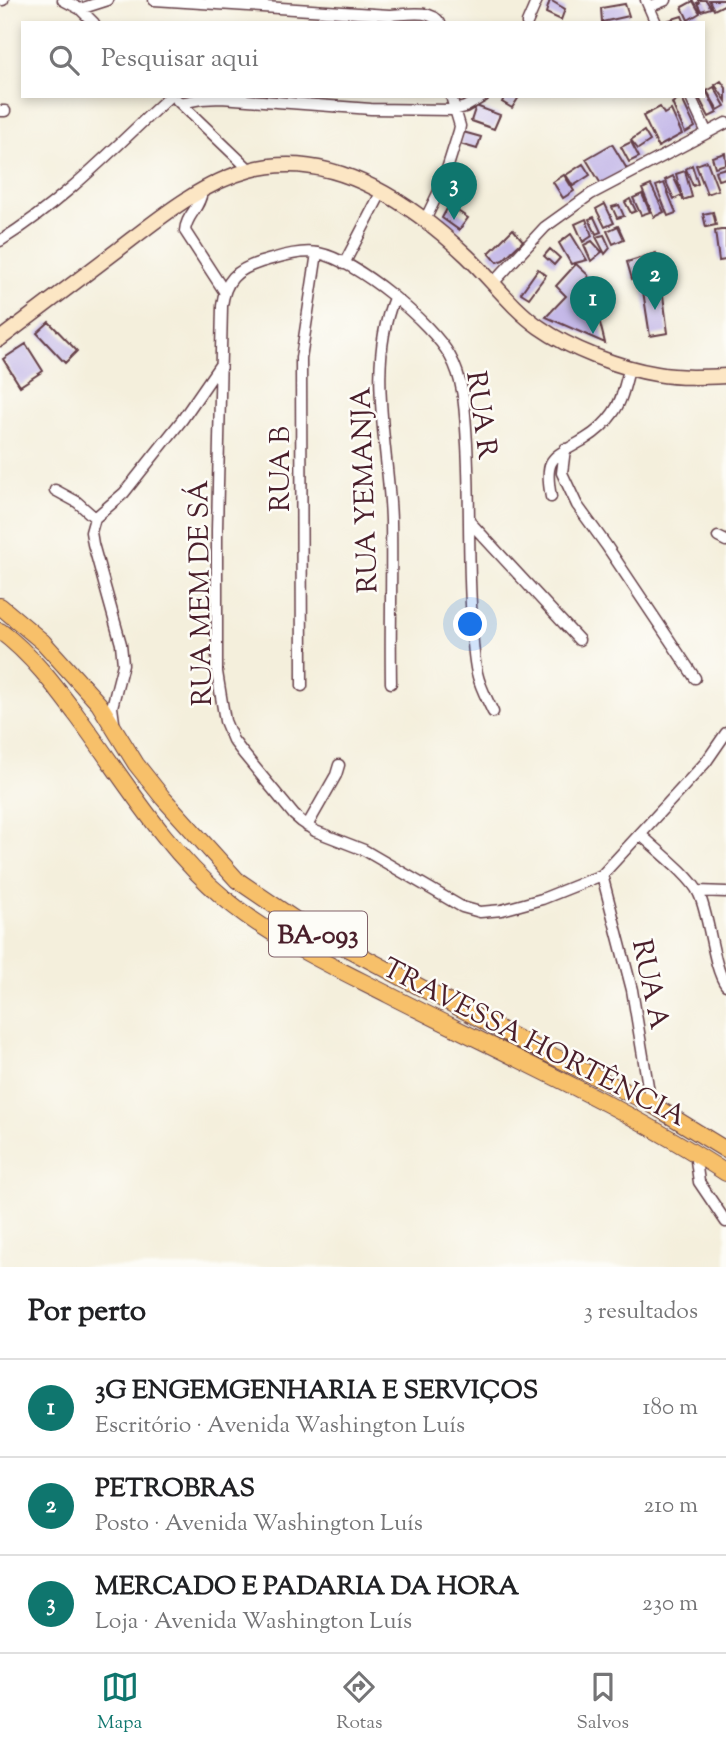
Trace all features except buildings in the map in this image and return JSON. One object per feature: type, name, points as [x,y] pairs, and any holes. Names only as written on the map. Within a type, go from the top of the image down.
[{"type":"main road","points":[[0,339],[159,218],[202,191],[250,170],[298,166],[324,170],[382,191],[404,204],[467,256],[538,326],[583,350],[656,374],[687,377],[726,376]]},
{"type":"main road","name":"TRAVESSA HORTÊNCIA","points":[[0,606],[43,642],[99,704],[136,764],[183,824],[237,880],[303,925],[518,1039],[651,1104],[726,1150]]},
{"type":"main road","name":"TRAVESSA HORTÊNCIA","points":[[0,631],[27,654],[63,696],[141,806],[182,857],[223,898],[248,917],[305,952],[578,1089],[726,1173]]},
{"type":"street","points":[[63,0],[80,9],[92,21]]},
{"type":"street","points":[[80,9],[108,0]]},
{"type":"street","points":[[154,0],[389,15],[428,14],[439,21]]},
{"type":"street","points":[[528,21],[537,0]]},
{"type":"street","points":[[655,21],[648,4],[666,0]]},
{"type":"street","points":[[0,241],[60,199],[174,99],[221,98],[371,109],[454,110],[481,98]]},
{"type":"street","points":[[425,220],[442,185],[459,131],[451,98]]},
{"type":"street","points":[[691,98],[706,133]]},
{"type":"street","points":[[174,99],[250,170]]},
{"type":"street","points":[[493,283],[545,227],[591,194],[726,123]]},
{"type":"street","points":[[202,191],[198,208],[187,221],[185,231],[224,291],[241,269],[282,256],[317,253]]},
{"type":"street","points":[[344,264],[382,191]]},
{"type":"street","name":"RUA R","points":[[317,253],[344,264],[375,282],[394,298],[434,335],[446,350],[458,373],[465,415],[474,658],[483,691],[493,712]]},
{"type":"street","name":"RUA B","points":[[302,686],[301,358],[317,253]]},
{"type":"street","name":"RUA MEM DE SÁ","points":[[224,291],[217,530],[217,672],[221,702],[233,740],[294,815],[307,826],[364,850],[462,907],[480,912],[502,910],[542,899],[602,875],[706,762],[726,733]]},
{"type":"street","name":"RUA YEMANJA","points":[[391,683],[391,522],[382,410],[382,345],[394,298]]},
{"type":"street","points":[[136,764],[116,728],[112,715],[123,664],[121,644],[91,532],[95,518],[124,493],[182,420],[222,363]]},
{"type":"street","points":[[551,498],[548,476],[550,466],[565,449],[587,438],[613,413],[630,367]]},
{"type":"street","points":[[565,449],[562,473],[577,505],[695,678]]},
{"type":"street","points":[[55,491],[77,502],[95,518]]},
{"type":"street","points":[[469,521],[579,640]]},
{"type":"street","points":[[307,826],[339,765]]},
{"type":"street","points":[[641,835],[698,891],[706,911],[718,967],[726,985]]},
{"type":"street","name":"RUA A","points":[[602,875],[632,990],[651,1104]]},
{"type":"street","points":[[698,891],[726,892]]},
{"type":"street","points":[[695,1153],[699,1182],[726,1222]]},
{"type":"place","name":"MERCADO E PADARIA DA HORA","points":[[454,220]]},
{"type":"place","name":"PETROBRAS","points":[[655,310]]},
{"type":"place","name":"3G ENGEMGENHARIA E SERVIÇOS","points":[[593,334]]}]
